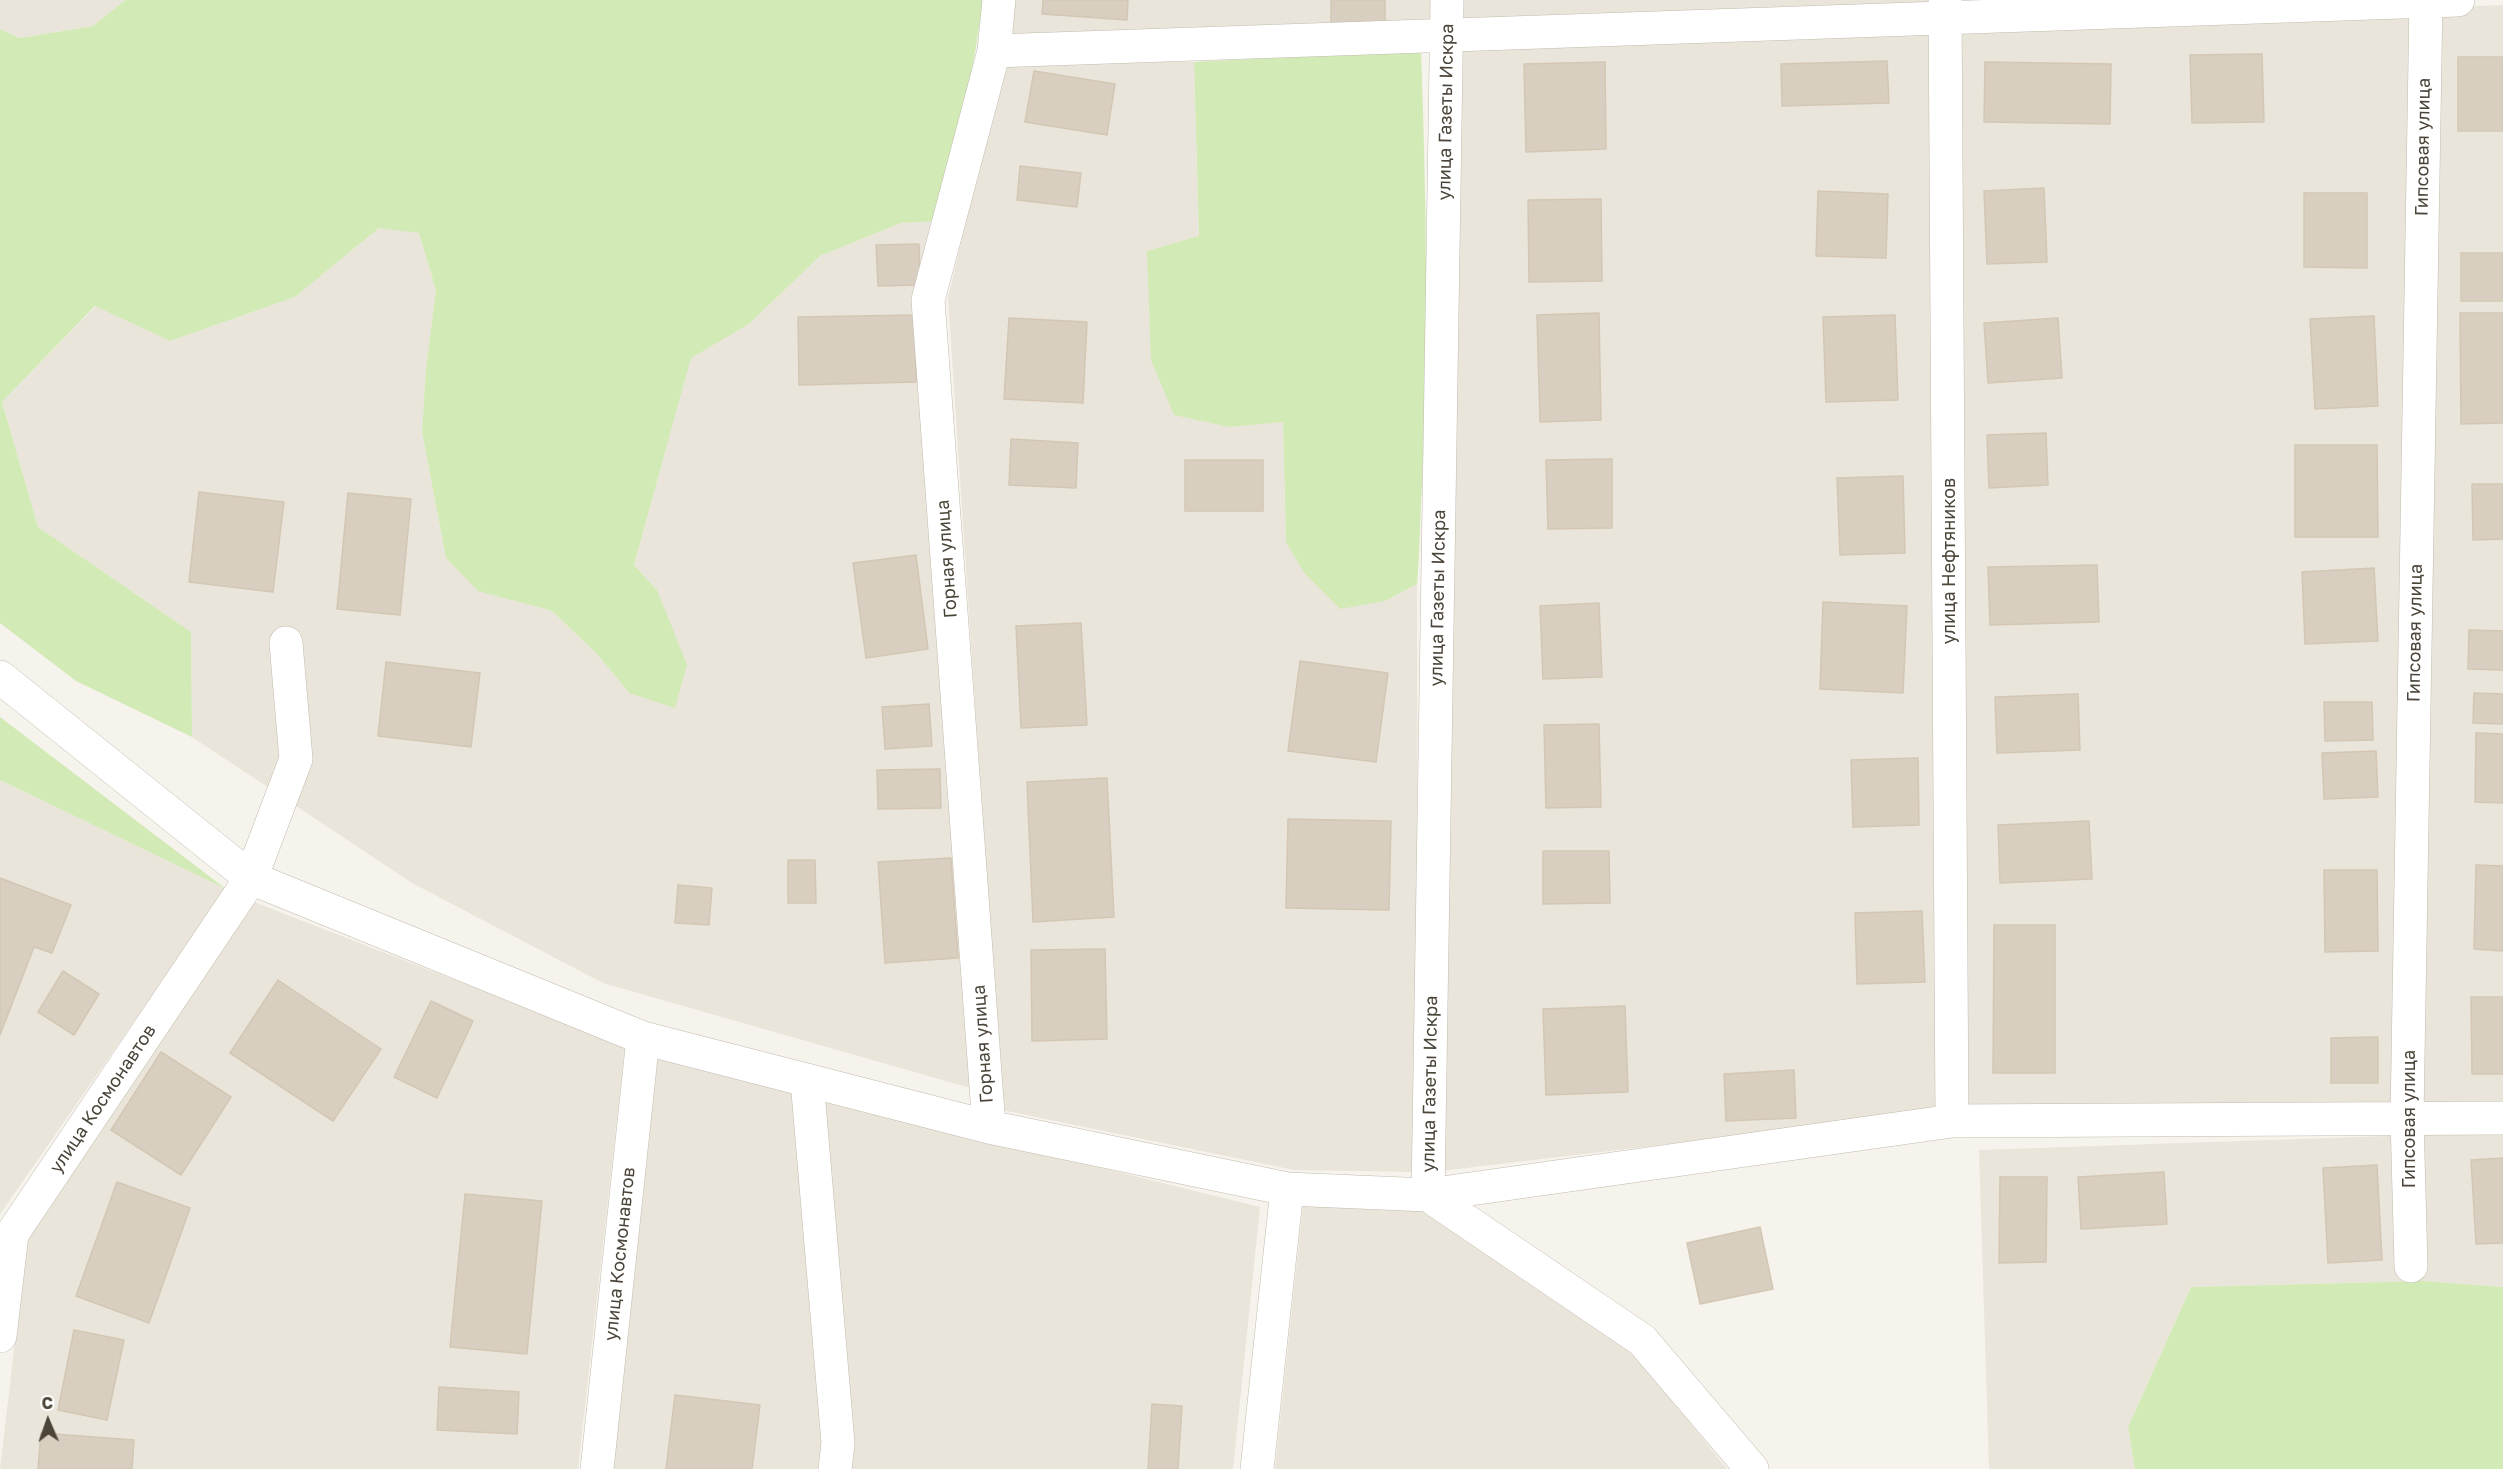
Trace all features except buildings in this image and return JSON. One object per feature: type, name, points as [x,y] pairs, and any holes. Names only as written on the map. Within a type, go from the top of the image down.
[{"type":"street","name":"Горная улица","points":[[989,1127],[928,300],[994,51],[999,0]]},
{"type":"street","name":"улица Газеты Искра","points":[[1428,1195],[1447,0]]},
{"type":"street","points":[[994,51],[1447,35],[1945,9],[2458,0]]},
{"type":"street","name":"Гипсовая улица","points":[[2411,1266],[2407,1118],[2426,1]]},
{"type":"street","name":"улица Нефтяников","points":[[1945,9],[1952,1121]]},
{"type":"street","name":"улица Космонавтов","points":[[0,1336],[12,1234],[251,878],[296,759],[285,644]]},
{"type":"street","points":[[0,677],[251,878],[643,1038],[989,1127],[1287,1189],[1428,1195],[1952,1121],[2503,1118]]},
{"type":"street","name":"улица Космонавтов","points":[[597,1469],[643,1038]]},
{"type":"street","points":[[807,1080],[838,1443],[835,1469]]},
{"type":"street","points":[[1257,1469],[1287,1189]]},
{"type":"street","points":[[1428,1195],[1642,1340],[1752,1469]]},
{"type":"shaded area","points":[[0,0],[125,0],[93,26],[20,38],[0,29]]},
{"type":"shaded area","points":[[1009,0],[1441,0],[1441,29],[1003,42]]},
{"type":"shaded area","points":[[1454,0],[1936,0],[1936,4],[1455,28]]},
{"type":"shaded area","points":[[2503,5],[2503,1107],[2415,1106],[2431,8]]},
{"type":"shaded area","points":[[2417,8],[2398,1107],[1960,1110],[1951,29]]},
{"type":"shaded area","points":[[1934,27],[1945,1111],[1441,1171],[1456,43]]},
{"type":"shaded area","points":[[1004,57],[1194,62],[1199,236],[1230,427],[1283,421],[1286,542],[1385,601],[1417,584],[1418,1172],[1294,1170],[1002,1110],[948,298]]},
{"type":"shaded area","points":[[942,221],[925,294],[974,1089],[603,983],[412,883],[192,737],[191,632],[38,527],[2,402],[96,306],[170,341],[295,297],[379,228],[419,232],[436,290],[426,368],[422,432],[446,558],[479,591],[552,611],[598,655],[629,693],[657,590],[634,565],[691,357],[749,324],[820,256],[901,223]]},
{"type":"shaded area","points":[[0,780],[226,889],[0,1214]]},
{"type":"shaded area","points":[[254,902],[625,1046],[578,1469],[0,1469],[27,1239]]},
{"type":"shaded area","points":[[655,1058],[1260,1207],[1233,1469],[612,1469]]},
{"type":"shaded area","points":[[2503,1132],[2503,1287],[2424,1281],[2191,1287],[2128,1427],[2135,1469],[1989,1469],[1979,1150]]},
{"type":"shaded area","points":[[1303,1204],[1427,1211],[1632,1350],[1727,1469],[1275,1469]]},
{"type":"green space","points":[[125,0],[983,0],[975,53],[942,221],[901,223],[820,256],[749,324],[691,358],[634,565],[657,590],[687,665],[675,708],[629,693],[598,655],[552,611],[478,591],[446,558],[422,432],[426,368],[436,290],[419,233],[379,228],[295,297],[170,341],[95,306],[2,402],[38,527],[191,632],[192,737],[76,681],[0,623],[0,29],[20,38],[93,26]]},
{"type":"green space","points":[[1421,50],[1426,321],[1417,584],[1385,601],[1340,609],[1305,574],[1286,542],[1283,422],[1230,427],[1174,415],[1151,360],[1147,251],[1199,236],[1194,62]]},
{"type":"green space","points":[[0,717],[226,889],[0,780]]},
{"type":"green space","points":[[2424,1281],[2503,1287],[2503,1469],[2135,1469],[2128,1427],[2191,1287]]}]
